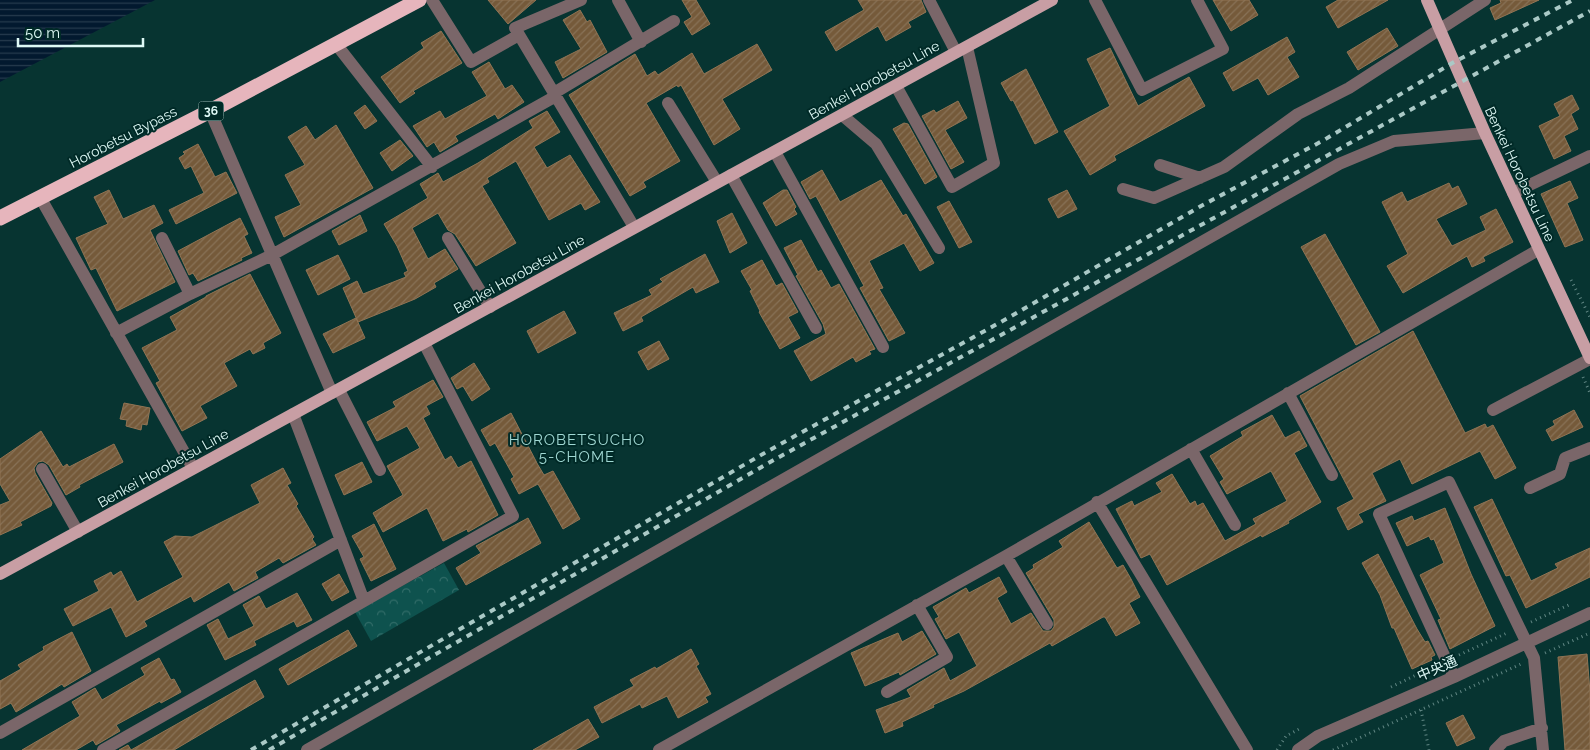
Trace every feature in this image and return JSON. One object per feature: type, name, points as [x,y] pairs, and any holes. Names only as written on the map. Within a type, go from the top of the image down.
[{"type":"highway","name":"Horobetsu Bypass","points":[[0,218],[210,111],[419,0]]},
{"type":"main road","name":"Benkei Horobetsu Line","points":[[0,574],[1052,0]]},
{"type":"main road","name":"Benkei Horobetsu Line","points":[[1427,0],[1538,250],[1587,345],[1590,359]]},
{"type":"street","points":[[432,0],[471,62],[519,35]]},
{"type":"street","points":[[581,0],[515,28],[634,227]]},
{"type":"street","points":[[618,0],[641,42]]},
{"type":"street","points":[[896,86],[952,187],[994,163],[962,49],[929,0]]},
{"type":"street","points":[[1095,0],[1142,90],[1223,49],[1197,0]]},
{"type":"street","points":[[1123,188],[1154,198],[1224,167],[1298,114],[1349,88],[1485,0]]},
{"type":"street","points":[[116,333],[190,294],[272,255],[432,167],[674,21]]},
{"type":"street","points":[[336,44],[432,167]]},
{"type":"street","points":[[668,103],[717,182]]},
{"type":"street","points":[[210,111],[272,255],[335,391],[380,470]]},
{"type":"street","points":[[842,115],[876,144],[939,248]]},
{"type":"street","points":[[307,750],[1339,164],[1394,141],[1485,134]]},
{"type":"street","points":[[774,152],[883,347]]},
{"type":"street","points":[[1513,193],[1590,156]]},
{"type":"street","points":[[1160,165],[1200,178]]},
{"type":"street","points":[[731,175],[816,328]]},
{"type":"street","points":[[40,197],[193,468]]},
{"type":"street","points":[[162,238],[190,294]]},
{"type":"street","points":[[448,238],[490,307]]},
{"type":"street","points":[[659,750],[1006,556],[1538,250]]},
{"type":"street","points":[[103,750],[513,516],[424,343]]},
{"type":"street","points":[[1493,410],[1590,359]]},
{"type":"street","points":[[1288,393],[1332,474]]},
{"type":"street","points":[[293,414],[364,601]]},
{"type":"street","points":[[1191,448],[1235,525]]},
{"type":"street","points":[[1530,488],[1560,474],[1565,458],[1590,448]]},
{"type":"street","points":[[42,469],[78,532]]},
{"type":"street","points":[[1454,677],[1379,514],[1449,482],[1534,658],[1543,750]]},
{"type":"street","points":[[1097,502],[1247,750]]},
{"type":"street","points":[[0,733],[341,540]]},
{"type":"street","points":[[1006,556],[1047,624]]},
{"type":"street","points":[[887,692],[947,657],[917,605]]},
{"type":"street","name":"中央通","points":[[1298,750],[1318,736],[1454,677],[1590,614]]},
{"type":"street","points":[[1495,750],[1504,741],[1542,728]]},
{"type":"path","points":[[1384,690],[1572,603]]},
{"type":"path","points":[[1333,750],[1590,633]]},
{"type":"path","points":[[1422,710],[1429,750]]},
{"type":"path","points":[[1277,750],[1286,736],[1304,727]]},
{"type":"green space","points":[[444,563],[459,590],[371,641],[355,612]]},
{"type":"shaded area","points":[[0,0],[155,0],[0,82]]},
{"type":"building","points":[[488,0],[536,0],[508,24]]},
{"type":"building","points":[[682,0],[696,0],[710,24],[692,35],[684,22],[692,17]]},
{"type":"building","points":[[858,0],[921,0],[926,12],[908,22],[911,27],[886,41],[878,26],[836,51],[825,32],[864,10]]},
{"type":"building","points":[[1213,0],[1249,0],[1258,15],[1231,31]]},
{"type":"building","points":[[1338,0],[1388,0],[1338,28],[1326,7]]},
{"type":"building","points":[[1500,0],[1539,0],[1495,20],[1490,8],[1501,3]]},
{"type":"building","points":[[580,10],[587,22],[590,20],[607,52],[563,78],[555,62],[581,49],[563,20]]},
{"type":"building","points":[[1387,28],[1398,46],[1358,70],[1347,52]]},
{"type":"building","points":[[441,31],[462,63],[413,91],[415,93],[400,103],[381,77],[424,48],[421,43]]},
{"type":"building","points":[[1287,37],[1295,52],[1287,57],[1299,77],[1268,95],[1258,78],[1233,91],[1223,73]]},
{"type":"building","points":[[757,44],[772,70],[722,99],[740,129],[714,145],[681,85],[678,87],[677,85],[646,103],[680,161],[643,182],[646,187],[630,196],[569,95],[635,54],[647,76],[655,71],[658,75],[692,53],[704,74]]},
{"type":"building","points":[[1110,48],[1138,106],[1189,77],[1205,106],[1114,156],[1116,160],[1090,175],[1064,131],[1110,106],[1087,59]]},
{"type":"building","points":[[489,62],[505,89],[512,85],[524,102],[498,119],[495,114],[455,136],[458,141],[440,152],[434,142],[427,147],[413,126],[440,111],[445,119],[487,96],[472,72]]},
{"type":"building","points":[[1026,69],[1058,132],[1035,144],[1013,100],[1011,101],[1001,83]]},
{"type":"building","points":[[1572,95],[1579,109],[1571,114],[1578,129],[1564,136],[1571,151],[1554,159],[1539,126],[1560,116],[1554,104]]},
{"type":"building","points":[[958,101],[967,118],[945,130],[964,162],[951,169],[922,116],[934,110],[936,113]]},
{"type":"building","points":[[365,105],[377,121],[365,129],[354,113]]},
{"type":"building","points":[[547,111],[560,132],[534,147],[547,168],[570,155],[600,202],[585,210],[581,203],[549,220],[516,161],[487,178],[489,182],[482,186],[516,243],[476,266],[455,234],[448,230],[438,213],[412,228],[428,259],[445,249],[458,269],[434,283],[436,287],[415,299],[358,322],[343,288],[357,281],[363,294],[406,277],[404,273],[408,271],[397,246],[384,224],[428,198],[420,184],[438,173],[443,182],[478,163],[533,128],[529,121]]},
{"type":"building","points":[[904,123],[908,124],[937,177],[925,184],[893,129]]},
{"type":"building","points":[[336,125],[373,188],[284,237],[275,217],[301,205],[285,175],[305,165],[288,137],[306,126],[315,140]]},
{"type":"building","points":[[400,140],[413,156],[392,171],[380,153]]},
{"type":"building","points":[[198,144],[215,177],[226,172],[237,193],[176,224],[169,210],[204,193],[191,166],[185,169],[179,158],[185,154],[183,152]]},
{"type":"building","points":[[822,170],[840,202],[881,180],[903,216],[906,214],[934,263],[920,271],[904,243],[869,261],[883,288],[879,289],[905,333],[889,341],[860,288],[864,286],[816,196],[810,199],[801,182]]},
{"type":"building","points":[[1570,181],[1578,198],[1567,203],[1583,240],[1565,247],[1541,194]]},
{"type":"building","points":[[1449,183],[1452,189],[1458,186],[1467,204],[1436,219],[1452,246],[1486,230],[1480,217],[1496,209],[1513,242],[1483,257],[1485,261],[1472,267],[1467,256],[1403,293],[1387,266],[1408,254],[1382,202],[1402,192],[1407,202]]},
{"type":"building","points":[[109,190],[123,219],[154,205],[163,223],[150,230],[175,282],[117,311],[96,268],[91,270],[76,238],[108,224],[94,197]]},
{"type":"building","points":[[783,190],[787,190],[796,207],[794,209],[797,214],[776,226],[763,203]]},
{"type":"building","points":[[1067,190],[1077,209],[1058,218],[1048,199]]},
{"type":"building","points":[[949,201],[972,242],[959,248],[937,207]]},
{"type":"building","points":[[732,213],[747,243],[730,253],[717,221]]},
{"type":"building","points":[[360,215],[367,231],[339,245],[332,231]]},
{"type":"building","points":[[240,218],[248,234],[244,236],[252,253],[241,258],[242,260],[198,281],[193,273],[189,275],[178,251]]},
{"type":"building","points":[[1325,234],[1380,332],[1356,345],[1301,247]]},
{"type":"building","points":[[801,240],[818,272],[821,270],[831,288],[839,284],[875,349],[869,351],[871,354],[856,362],[853,357],[811,381],[794,351],[826,334],[823,324],[796,276],[798,275],[784,248]]},
{"type":"building","points":[[705,254],[719,282],[696,293],[693,287],[641,317],[643,321],[623,331],[614,313],[652,295],[649,290],[663,282],[660,279]]},
{"type":"building","points":[[338,255],[350,279],[318,295],[306,270]]},
{"type":"building","points":[[762,260],[776,286],[782,283],[798,312],[788,317],[800,338],[780,349],[759,312],[750,291],[752,290],[741,271]]},
{"type":"building","points":[[250,274],[281,333],[263,343],[265,348],[253,354],[250,349],[224,363],[237,386],[200,406],[207,418],[182,431],[156,383],[160,381],[142,348],[177,330],[170,317]]},
{"type":"building","points":[[564,311],[576,333],[538,353],[527,331]]},
{"type":"building","points":[[356,318],[365,338],[333,353],[323,334]]},
{"type":"building","points":[[1413,331],[1465,433],[1485,424],[1487,428],[1493,425],[1516,468],[1495,479],[1480,451],[1412,484],[1400,459],[1372,473],[1386,501],[1358,514],[1363,522],[1348,530],[1337,508],[1354,499],[1300,396]]},
{"type":"building","points":[[659,341],[669,359],[648,370],[638,352]]},
{"type":"building","points":[[474,363],[490,389],[472,401],[463,386],[457,389],[451,378]]},
{"type":"building","points":[[433,380],[443,397],[426,406],[430,414],[423,418],[445,460],[451,456],[458,468],[471,461],[498,515],[468,532],[467,529],[443,541],[427,508],[383,532],[373,513],[403,495],[387,466],[420,448],[407,426],[377,441],[367,422],[396,407],[393,402]]},
{"type":"building","points":[[124,403],[150,408],[147,425],[142,424],[141,430],[126,426],[127,420],[120,419]]},
{"type":"building","points":[[1574,410],[1583,427],[1552,441],[1546,430],[1555,425],[1553,421]]},
{"type":"building","points":[[511,413],[544,475],[553,471],[580,519],[563,529],[538,484],[519,494],[511,479],[514,477],[495,443],[490,446],[481,430]]},
{"type":"building","points":[[1272,415],[1285,438],[1299,431],[1307,446],[1294,453],[1321,502],[1288,521],[1289,523],[1262,537],[1261,535],[1167,585],[1150,554],[1141,558],[1116,509],[1132,501],[1134,506],[1162,492],[1156,483],[1172,474],[1190,504],[1195,501],[1197,506],[1203,503],[1225,541],[1256,524],[1253,519],[1287,501],[1271,471],[1227,494],[1220,482],[1224,479],[1210,456],[1243,436],[1241,432]]},
{"type":"building","points":[[41,431],[63,467],[67,464],[69,467],[114,444],[123,462],[79,485],[80,487],[66,495],[49,465],[43,461],[38,462],[34,468],[35,473],[52,503],[51,506],[20,522],[22,525],[0,535],[0,505],[10,501],[0,484],[0,459]]},
{"type":"building","points":[[362,462],[372,482],[344,495],[335,475]]},
{"type":"building","points":[[283,468],[291,483],[287,485],[298,504],[296,506],[314,537],[312,539],[316,545],[283,563],[279,558],[255,572],[258,578],[234,591],[229,582],[194,602],[191,596],[144,621],[147,626],[126,637],[111,607],[73,626],[64,609],[99,591],[94,581],[111,572],[113,576],[121,571],[137,602],[183,577],[164,542],[175,536],[192,537],[260,503],[251,485]]},
{"type":"building","points":[[1492,499],[1531,581],[1558,568],[1555,564],[1590,548],[1590,577],[1526,608],[1510,575],[1506,576],[1474,507]]},
{"type":"building","points":[[1445,508],[1471,574],[1495,626],[1450,649],[1438,620],[1441,619],[1420,575],[1444,563],[1434,539],[1431,540],[1429,536],[1407,546],[1396,523],[1412,516],[1414,521]]},
{"type":"building","points":[[528,518],[541,543],[466,585],[456,568],[481,553],[476,546]]},
{"type":"building","points":[[1089,522],[1117,568],[1123,565],[1131,579],[1140,597],[1129,603],[1140,623],[1116,636],[1105,617],[1103,617],[1052,646],[1050,643],[964,691],[933,705],[934,707],[902,722],[903,726],[885,733],[876,710],[911,697],[907,690],[944,668],[950,681],[977,666],[959,632],[946,639],[935,619],[939,617],[933,607],[966,588],[969,593],[999,577],[1007,592],[997,598],[1011,624],[1031,613],[1043,631],[1051,631],[1054,627],[1054,620],[1026,573],[1034,568],[1033,565],[1063,547],[1059,541]]},
{"type":"building","points":[[374,524],[396,569],[371,581],[360,559],[364,557],[352,536]]},
{"type":"building","points":[[1378,554],[1417,629],[1425,642],[1428,641],[1435,655],[1431,657],[1432,660],[1412,669],[1394,628],[1392,628],[1380,595],[1362,563]]},
{"type":"building","points":[[339,574],[349,592],[332,601],[322,584]]},
{"type":"building","points":[[297,593],[312,620],[297,627],[294,621],[254,641],[256,645],[225,660],[207,625],[218,619],[228,639],[254,626],[243,605],[259,596],[266,609]]},
{"type":"building","points":[[348,630],[357,646],[288,685],[279,669]]},
{"type":"building","points":[[922,631],[936,654],[900,675],[899,672],[865,686],[851,653],[898,633],[902,642]]},
{"type":"building","points":[[72,632],[91,671],[64,687],[62,684],[16,712],[11,703],[0,709],[0,681],[21,669],[18,665],[44,650],[43,647]]},
{"type":"building","points":[[691,649],[699,664],[696,666],[711,694],[705,697],[708,702],[678,718],[667,696],[642,708],[640,704],[602,723],[594,707],[634,686],[630,680],[655,667],[656,669]]},
{"type":"building","points":[[1587,654],[1590,692],[1590,750],[1565,750],[1558,657]]},
{"type":"building","points":[[159,658],[171,680],[174,679],[181,692],[116,725],[120,731],[96,745],[93,740],[76,750],[22,750],[80,716],[72,702],[95,688],[102,700],[145,675],[141,668]]},
{"type":"building","points":[[255,680],[264,697],[174,750],[131,750]]},
{"type":"building","points":[[1463,715],[1475,738],[1457,746],[1446,723]]},
{"type":"building","points":[[588,719],[599,737],[575,750],[533,750]]},
{"type":"building","points":[[128,745],[131,750],[119,750]]},
{"type":"railway","points":[[251,750],[768,451],[1008,318],[1201,206],[1324,140],[1454,62],[1573,0]]},
{"type":"railway","points":[[269,750],[772,461],[1590,11]]},
{"type":"district","name":"HOROBETSUCHO 5-CHOME","points":[[577,448]]}]
